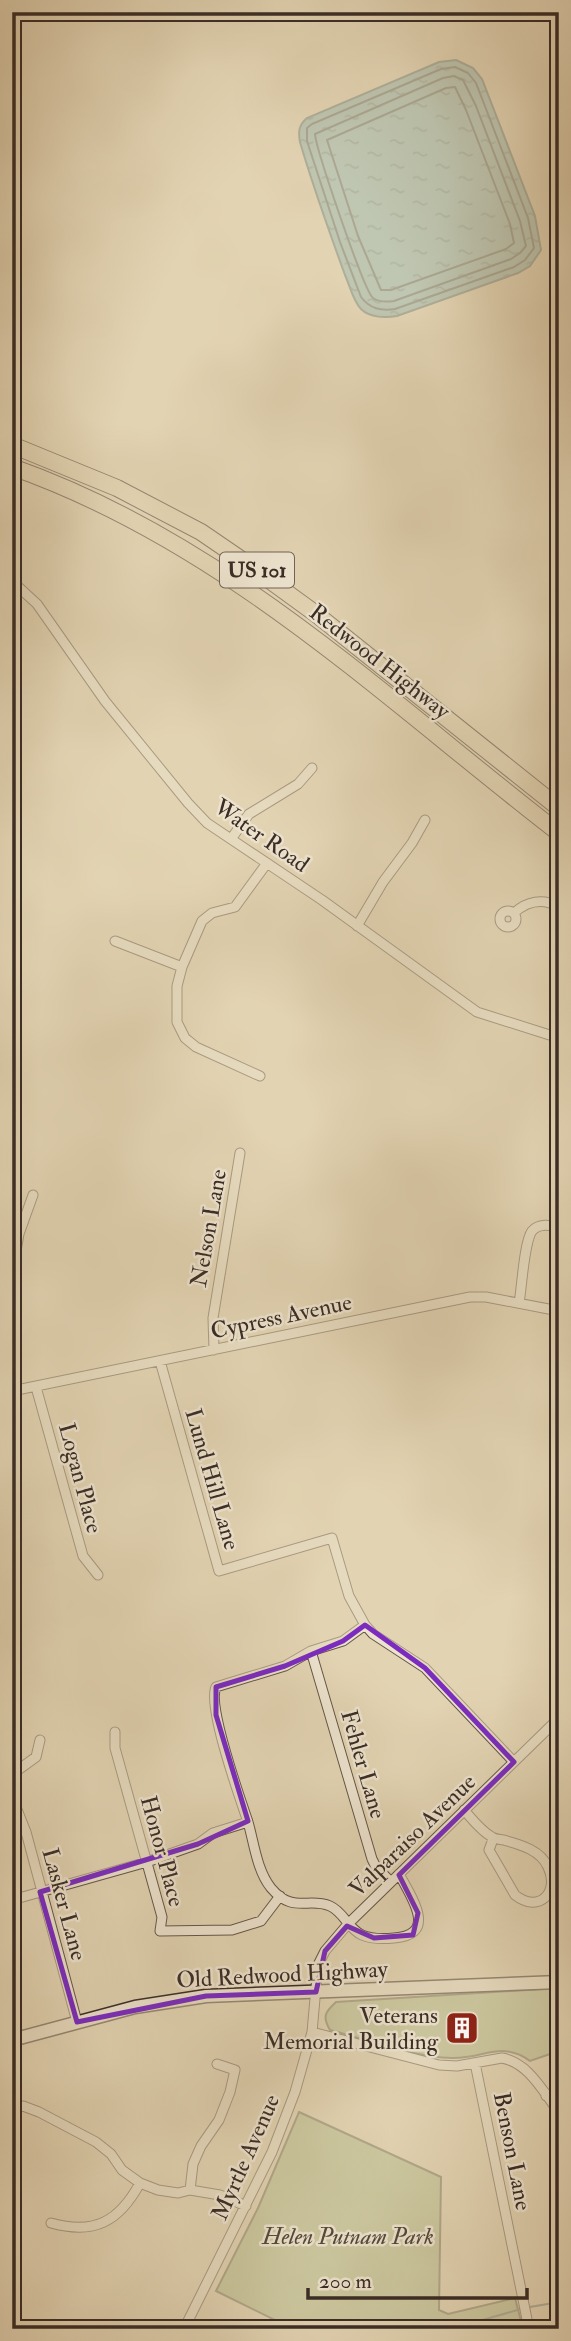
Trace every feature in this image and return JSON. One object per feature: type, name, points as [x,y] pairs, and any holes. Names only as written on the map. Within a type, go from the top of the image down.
[{"type":"highway","name":"Redwood Highway","points":[[12,445],[117,488],[210,539],[288,592],[559,808]]},
{"type":"highway","name":"Redwood Highway","points":[[12,467],[115,511],[169,539],[239,582],[559,833]]},
{"type":"highway","points":[[474,740],[559,794]]},
{"type":"highway","points":[[513,798],[559,845]]},
{"type":"main road","name":"Old Redwood Highway","points":[[12,2040],[135,2007],[206,1996],[559,1982]]},
{"type":"street","name":"Water Road","points":[[12,581],[37,604],[105,701],[194,811],[213,828],[267,863],[477,1012],[559,1038]]},
{"type":"street","points":[[231,839],[249,814],[298,784],[312,768]]},
{"type":"street","points":[[357,926],[383,881],[412,843],[425,820]]},
{"type":"street","points":[[260,1076],[197,1047],[182,1034],[176,1016],[177,986],[182,967],[202,921],[212,914],[235,907],[267,863]]},
{"type":"street","points":[[514,913],[524,905],[535,902],[548,902],[559,907]]},
{"type":"street","points":[[115,941],[182,967]]},
{"type":"street","name":"Nelson Lane","points":[[214,1350],[213,1318],[240,1153]]},
{"type":"street","points":[[12,1274],[19,1234],[33,1195]]},
{"type":"street","points":[[519,1303],[532,1231],[547,1225],[559,1227]]},
{"type":"street","name":"Cypress Avenue","points":[[12,1391],[470,1297],[486,1297],[559,1311]]},
{"type":"street","name":"Lund Hill Lane","points":[[159,1361],[219,1571],[332,1538],[349,1596],[365,1625],[373,1634],[425,1668],[514,1762]]},
{"type":"street","name":"Logan Place","points":[[36,1387],[83,1556],[98,1575]]},
{"type":"street","points":[[365,1625],[343,1642],[312,1651],[285,1666],[216,1687],[213,1694],[216,1715],[261,1870],[266,1881],[280,1896],[289,1902],[330,1906],[362,1935],[390,1939],[414,1935],[419,1922],[418,1913],[399,1874]]},
{"type":"street","name":"Fehler Lane","points":[[312,1651],[372,1858],[376,1867],[391,1882]]},
{"type":"street","name":"Valparaiso Avenue","points":[[316,1992],[318,1965],[324,1951],[348,1924],[559,1718]]},
{"type":"street","name":"Honor Place","points":[[115,1732],[115,1748],[162,1917],[160,1931],[233,1930],[261,1921],[280,1896]]},
{"type":"street","points":[[12,1777],[36,1757],[40,1740]]},
{"type":"street","name":"Lasker Lane","points":[[12,1797],[26,1832],[77,2022]]},
{"type":"street","points":[[464,1810],[493,1839],[519,1844],[540,1855],[551,1878],[546,1898],[531,1902],[522,1901],[515,1895],[489,1850],[493,1839]]},
{"type":"street","points":[[12,1900],[147,1862],[198,1844],[212,1833],[248,1822]]},
{"type":"street","name":"Myrtle Avenue","points":[[187,2328],[284,2123],[312,2032],[316,1992]]},
{"type":"street","points":[[312,2032],[421,2062],[457,2066],[502,2058],[515,2062],[526,2069],[559,2112]]},
{"type":"street","name":"Benson Lane","points":[[475,2063],[529,2329]]},
{"type":"street","points":[[190,2190],[193,2164],[201,2146],[219,2120],[235,2070],[217,2064]]},
{"type":"street","points":[[546,2096],[559,2091]]},
{"type":"street","points":[[12,2109],[23,2106],[39,2112],[96,2142],[111,2154],[122,2170],[141,2183],[158,2190],[178,2193],[190,2190],[220,2195],[246,2206]]},
{"type":"street","points":[[51,2223],[68,2228],[100,2225],[117,2215],[141,2183]]},
{"type":"highlighted area","points":[[365,1625],[425,1668],[514,1762],[399,1875],[418,1913],[413,1935],[374,1938],[347,1926],[325,1951],[316,1992],[206,1996],[77,2022],[40,1892],[198,1844],[248,1821],[216,1715],[216,1687],[285,1666],[343,1641]]},
{"type":"green space","points":[[559,1988],[559,2051],[530,2061],[520,2055],[501,2051],[463,2058],[421,2055],[330,2030],[325,2018],[336,2002]]},
{"type":"green space","name":"Helen Putnam Park","points":[[299,2112],[441,2177],[439,2310],[448,2314],[515,2298],[521,2321],[498,2329],[293,2329],[216,2291],[258,2208]]},
{"type":"water","points":[[456,60],[473,68],[482,79],[535,216],[541,250],[530,266],[518,273],[397,316],[373,316],[361,309],[352,293],[310,176],[300,142],[300,128],[307,118],[439,62]]},
{"type":"waterway","points":[[530,2307],[559,2302]]},
{"type":"waterway","points":[[466,2329],[479,2321],[521,2309]]},
{"type":"place","name":"Veterans Memorial Building","points":[[462,2028]]}]
